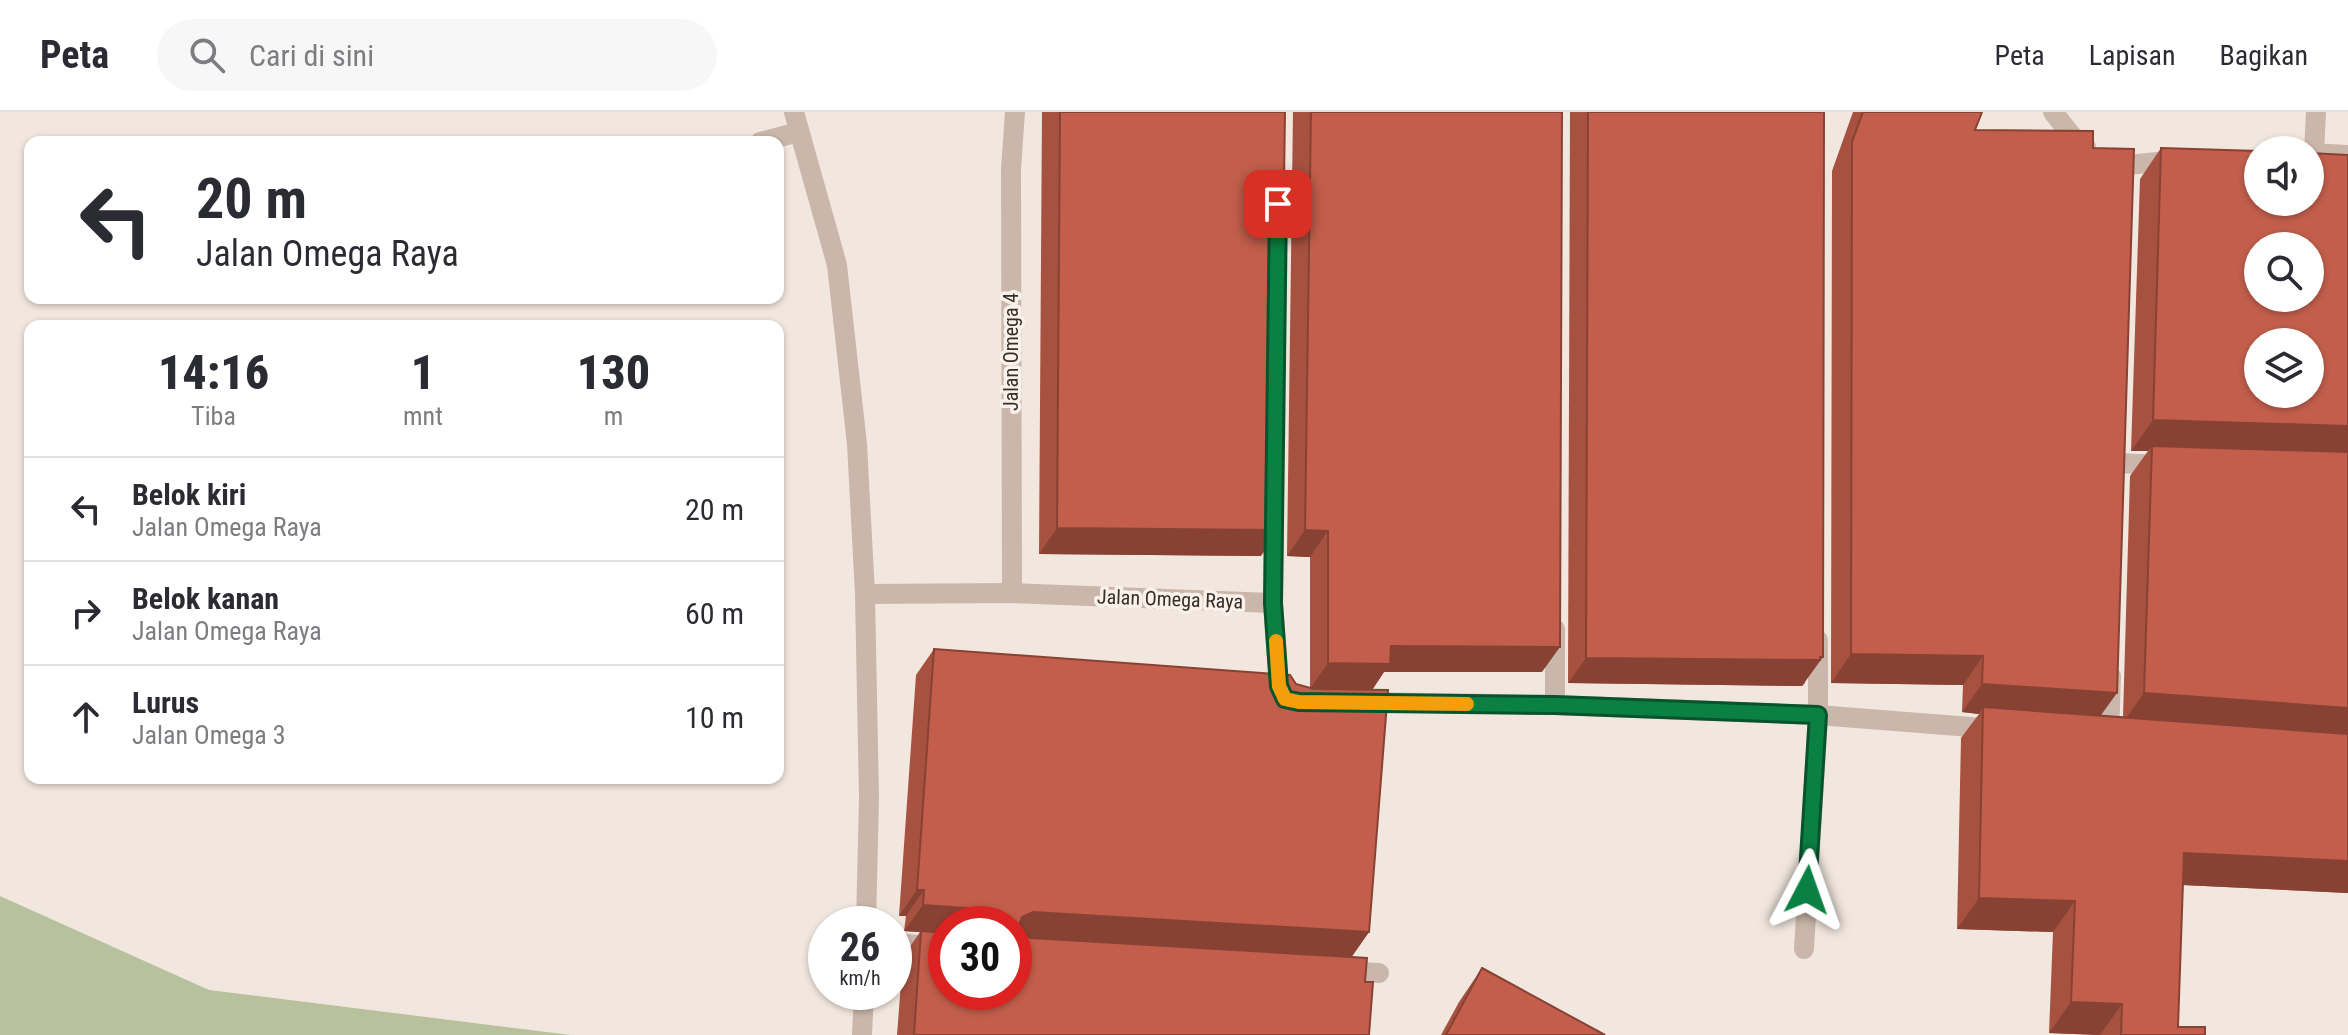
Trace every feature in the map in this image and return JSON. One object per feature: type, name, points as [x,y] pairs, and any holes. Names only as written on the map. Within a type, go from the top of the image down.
[{"type":"street","name":"Jalan Omega 4","points":[[1012,593],[1011,169],[1015,112]]},
{"type":"street","points":[[2053,112],[2076,141],[2126,173],[2202,158]]},
{"type":"street","points":[[2314,136],[2316,112]]},
{"type":"street","points":[[771,136],[796,122],[837,265],[857,444],[865,594],[869,798],[866,906]]},
{"type":"street","points":[[2324,154],[2348,155]]},
{"type":"street","points":[[2116,463],[2178,465]]},
{"type":"street","points":[[1274,492],[1273,603],[1279,686],[1285,699],[1299,702]]},
{"type":"street","name":"Jalan Omega Raya","points":[[865,594],[1012,593],[1273,603]]},
{"type":"street","points":[[1555,611],[1555,705]]},
{"type":"street","points":[[1804,949],[1818,715],[1818,621]]},
{"type":"street","points":[[2109,737],[2112,650]]},
{"type":"street","points":[[1344,702],[1555,705],[1818,715],[2017,730]]},
{"type":"street","points":[[1316,970],[1379,973]]},
{"type":"street","points":[[862,1035],[863,1010]]},
{"type":"green space","points":[[0,896],[209,990],[571,1035],[0,1035]]},
{"type":"building","points":[[1060,112],[1285,112],[1279,530],[1057,528]]},
{"type":"building","points":[[1311,112],[1562,112],[1560,647],[1391,646],[1390,664],[1328,663],[1328,531],[1305,530]]},
{"type":"building","points":[[1588,112],[1824,112],[1823,657],[1820,660],[1586,658]]},
{"type":"building","points":[[1863,112],[1982,112],[1975,130],[2093,131],[2093,148],[2134,149],[2117,693],[1982,684],[1983,656],[1851,654],[1852,142]]},
{"type":"building","points":[[2161,148],[2244,151],[2244,216],[2324,216],[2324,154],[2348,155],[2348,426],[2153,420]]},
{"type":"building","points":[[2152,446],[2348,452],[2348,708],[2144,693]]},
{"type":"building","points":[[934,649],[1290,675],[1296,684],[1314,689],[1388,690],[1369,932],[1032,912],[1032,906],[923,905],[924,890],[917,890]]},
{"type":"building","points":[[1983,707],[2348,734],[2348,861],[2184,853],[2178,1027],[2205,1027],[2205,1035],[2121,1035],[2122,1004],[2071,1002],[2075,901],[1979,898]]},
{"type":"building","points":[[921,931],[928,932],[928,1010],[1032,1010],[1032,938],[1367,958],[1365,982],[1373,982],[1369,1035],[914,1035]]},
{"type":"building","points":[[1482,968],[1605,1035],[1446,1035]]},
{"type":"slow traffic","points":[[1276,641],[1279,686],[1285,699],[1299,702],[1467,704]]},
{"type":"route","points":[[1278,204],[1273,603],[1279,686],[1285,699],[1299,702],[1555,705],[1818,715],[1807,890]]}]
